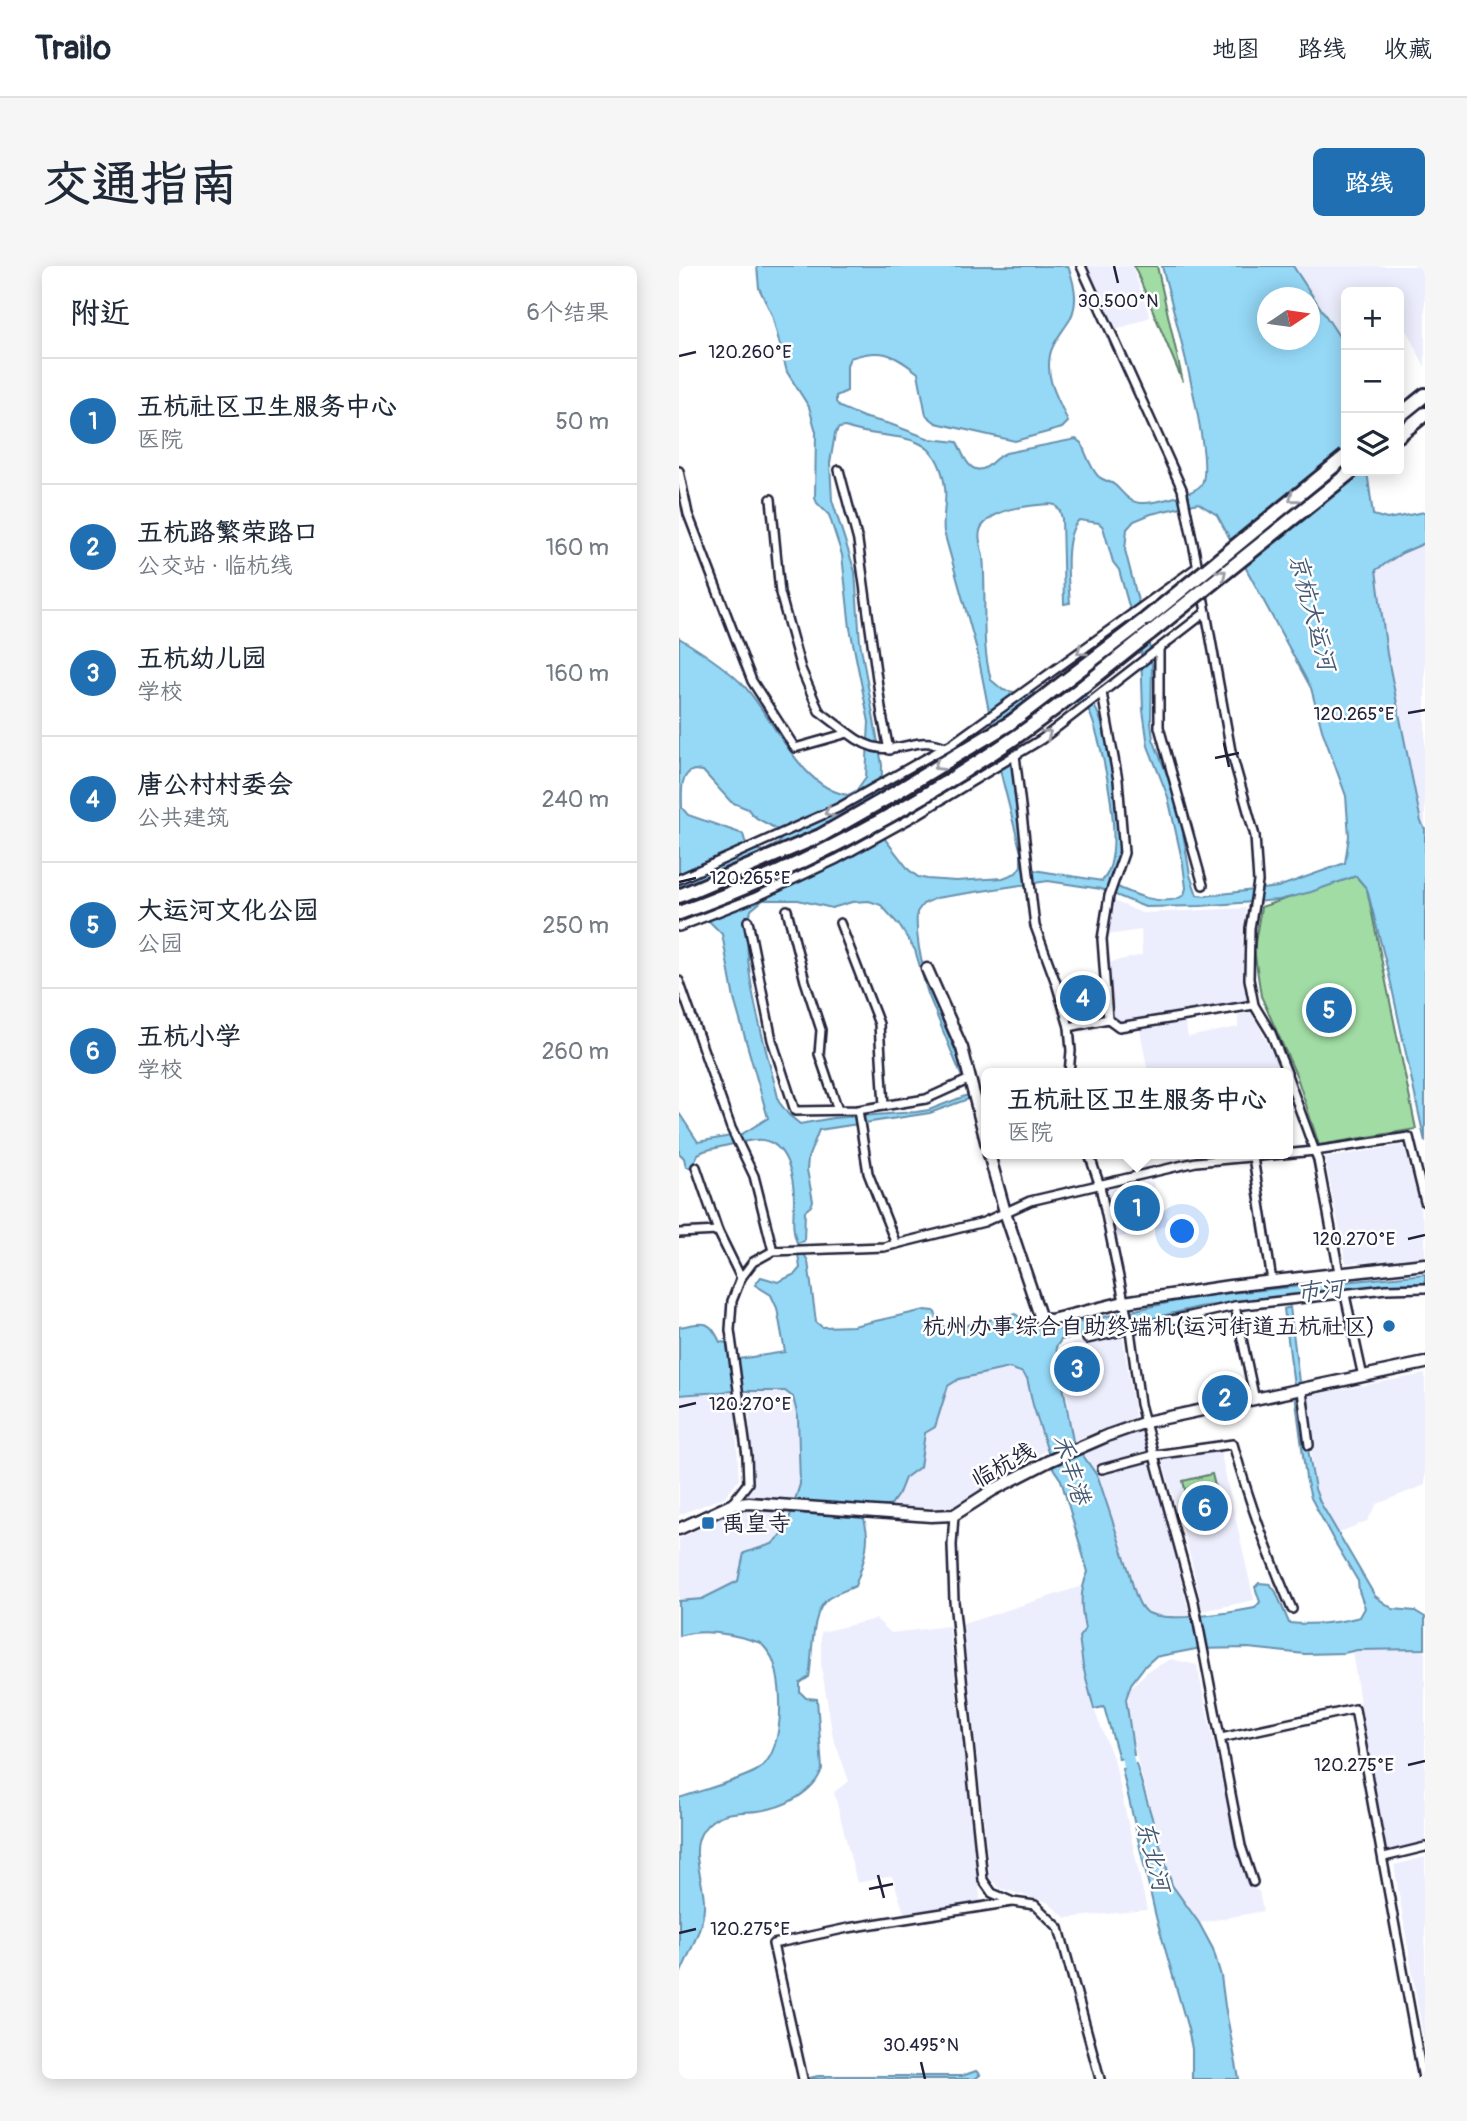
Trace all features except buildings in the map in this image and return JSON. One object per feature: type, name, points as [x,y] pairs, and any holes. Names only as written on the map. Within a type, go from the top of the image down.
[{"type":"main road","points":[[1403,413],[1425,395]]},
{"type":"main road","points":[[1404,431],[1425,414]]},
{"type":"main road","points":[[679,896],[820,836],[1010,723],[1146,619],[1341,460]]},
{"type":"main road","points":[[684,916],[822,852],[886,817],[1011,741],[1346,476]]},
{"type":"street","points":[[1081,266],[1182,489],[1231,751],[1255,835],[1258,882],[1250,928],[1248,979],[1254,1005],[1271,1033],[1285,1068]]},
{"type":"street","points":[[839,470],[858,541],[881,715],[889,750]]},
{"type":"street","points":[[679,471],[688,514],[752,681],[795,748],[848,733]]},
{"type":"street","points":[[771,499],[781,593],[801,668],[819,712],[863,745],[889,750],[933,742],[945,747]]},
{"type":"street","points":[[679,879],[838,808],[945,747],[1197,567]]},
{"type":"street","points":[[679,927],[684,916],[756,897],[900,825],[1042,739],[1206,612]]},
{"type":"street","points":[[1155,652],[1159,727],[1203,885]]},
{"type":"street","points":[[1102,693],[1118,780],[1124,853],[1109,896],[1102,939],[1108,1019]]},
{"type":"street","points":[[1012,757],[1035,926],[1069,1027],[1069,1068]]},
{"type":"street","points":[[787,910],[821,1030],[819,1054],[838,1110]]},
{"type":"street","points":[[748,921],[772,1040],[795,1111],[858,1110],[926,1099],[970,1079]]},
{"type":"street","points":[[840,923],[879,1024],[884,1106]]},
{"type":"street","points":[[927,969],[962,1048],[981,1124]]},
{"type":"street","points":[[679,981],[731,1128],[754,1176],[773,1251]]},
{"type":"street","points":[[1069,1027],[1108,1019],[1119,1027],[1254,1005]]},
{"type":"street","points":[[1293,1090],[1315,1151],[1339,1272]]},
{"type":"street","points":[[858,1110],[868,1173],[896,1244]]},
{"type":"street","points":[[1293,1153],[1409,1137],[1425,1202]]},
{"type":"street","points":[[990,1159],[1041,1319],[1051,1320],[1124,1302],[1339,1272],[1425,1264]]},
{"type":"street","points":[[1092,1159],[1100,1186],[1130,1330],[1140,1404],[1197,1615],[1241,1846],[1253,1882]]},
{"type":"street","points":[[731,1505],[748,1483],[730,1330],[732,1301],[740,1278],[753,1262],[773,1251],[884,1247],[984,1222],[1030,1201],[1196,1162],[1230,1159]]},
{"type":"street","points":[[1253,1159],[1272,1281]]},
{"type":"street","points":[[697,1167],[718,1231],[740,1278]]},
{"type":"street","points":[[679,1233],[718,1231]]},
{"type":"street","points":[[1087,1339],[1235,1306],[1386,1289],[1425,1289]]},
{"type":"street","points":[[1345,1295],[1363,1377]]},
{"type":"street","points":[[1235,1306],[1255,1400]]},
{"type":"street","name":"临杭线","points":[[679,1529],[731,1505],[749,1503],[931,1516],[954,1515],[993,1490],[1049,1461],[1146,1422],[1425,1363]]},
{"type":"street","points":[[1297,1392],[1308,1445]]},
{"type":"street","points":[[1102,1469],[1155,1455],[1233,1444],[1268,1555],[1292,1609]]},
{"type":"street","points":[[954,1515],[954,1601],[983,1880],[992,1893],[1013,1902],[1035,1905],[1059,1928],[1100,2079]]},
{"type":"street","points":[[1221,1738],[1355,1709],[1423,2079]]},
{"type":"street","points":[[1384,1857],[1425,1847]]},
{"type":"street","points":[[803,2079],[773,1944],[848,1928],[1013,1902]]},
{"type":"shaded area","points":[[1087,266],[1132,266],[1150,317],[1116,330]]},
{"type":"shaded area","points":[[1293,266],[1425,266],[1425,367],[1407,331],[1404,332],[1404,287],[1341,287],[1341,339],[1320,307],[1320,287],[1307,287]]},
{"type":"shaded area","points":[[1425,543],[1425,829],[1421,822],[1385,642],[1376,570]]},
{"type":"shaded area","points":[[1114,901],[1142,913],[1246,908],[1242,943],[1247,1002],[1124,1021],[1108,1019],[1107,963],[1142,955],[1141,930],[1108,935]]},
{"type":"shaded area","points":[[1252,1012],[1280,1068],[1147,1068],[1140,1030],[1185,1022],[1188,1037],[1238,1027],[1238,1015]]},
{"type":"shaded area","points":[[1404,1145],[1425,1228],[1425,1259],[1346,1263],[1325,1158]]},
{"type":"shaded area","points":[[1152,1181],[1170,1225],[1117,1238],[1106,1190]]},
{"type":"shaded area","points":[[1122,1332],[1135,1417],[1073,1441],[1061,1346]]},
{"type":"shaded area","points":[[1009,1368],[1021,1372],[1027,1378],[1047,1450],[993,1480],[953,1508],[890,1506],[905,1478],[920,1467],[925,1433],[941,1406],[948,1386],[959,1379]]},
{"type":"shaded area","points":[[1425,1374],[1425,1485],[1377,1504],[1367,1521],[1338,1533],[1315,1489],[1306,1396]]},
{"type":"shaded area","points":[[734,1391],[739,1480],[724,1497],[679,1515],[679,1395]]},
{"type":"shaded area","points":[[748,1391],[785,1391],[793,1397],[798,1417],[800,1484],[785,1532],[772,1544],[744,1553],[738,1581],[702,1599],[679,1601],[679,1539],[733,1512],[753,1486]]},
{"type":"shaded area","points":[[1143,1429],[1190,1616],[1152,1615],[1142,1608],[1132,1586],[1098,1477],[1084,1454]]},
{"type":"shaded area","points":[[1220,1450],[1254,1600],[1203,1611],[1162,1458]]},
{"type":"shaded area","points":[[1082,1586],[1081,1602],[1085,1629],[1079,1637],[1083,1666],[1094,1709],[1115,1763],[1147,1910],[1066,1918],[1047,1902],[999,1888],[990,1878],[963,1624]]},
{"type":"shaded area","points":[[876,1619],[891,1633],[949,1626],[981,1904],[904,1913],[892,1876],[857,1883],[834,1792],[849,1781],[833,1737],[821,1665],[821,1632]]},
{"type":"shaded area","points":[[1425,1650],[1425,1847],[1384,1857],[1352,1651]]},
{"type":"shaded area","points":[[1171,1659],[1197,1665],[1236,1848],[1250,1887],[1259,1891],[1263,1911],[1199,1923],[1172,1885],[1137,1759],[1128,1710],[1129,1689],[1148,1671]]},
{"type":"shaded area","points":[[1425,1857],[1425,2047],[1394,1865]]},
{"type":"green space","points":[[1134,266],[1157,266],[1183,382]]},
{"type":"green space","points":[[1356,876],[1367,889],[1416,1129],[1319,1145],[1297,1077],[1261,996],[1254,949],[1261,907]]},
{"type":"green space","points":[[1212,1474],[1216,1490],[1187,1497],[1183,1481]]},
{"type":"water","name":"京杭大运河","points":[[757,266],[1068,266],[1075,290],[1075,305],[1070,320],[1052,347],[1049,364],[1054,390],[1068,422],[1062,428],[1015,441],[936,423],[926,415],[918,373],[894,357],[879,353],[850,358],[847,365],[847,391],[836,396],[836,402],[840,407],[863,417],[930,439],[957,442],[968,463],[976,469],[988,466],[1006,453],[1076,439],[1081,443],[1098,476],[1114,484],[1132,501],[1146,503],[1175,497],[1197,488],[1201,485],[1204,471],[1198,415],[1162,266],[1293,266],[1307,287],[1257,287],[1257,350],[1320,350],[1320,307],[1341,339],[1341,476],[1368,476],[1373,515],[1387,519],[1425,512],[1425,543],[1402,553],[1376,570],[1387,654],[1421,822],[1425,829],[1425,1142],[1390,979],[1367,889],[1356,876],[1279,900],[1145,907],[1101,889],[1048,881],[936,898],[923,904],[917,912],[917,933],[925,974],[964,1073],[961,1075],[928,994],[915,950],[899,925],[881,905],[869,901],[852,902],[832,908],[798,900],[763,900],[751,910],[748,954],[751,980],[779,1102],[789,1115],[800,1124],[833,1118],[916,1112],[929,1110],[965,1096],[970,1095],[971,1098],[930,1113],[819,1130],[808,1158],[807,1170],[813,1201],[805,1211],[804,1241],[797,1243],[793,1227],[794,1191],[791,1173],[784,1155],[772,1143],[751,1140],[704,1151],[698,1154],[692,1167],[686,1167],[684,1158],[679,1153],[679,1113],[698,1142],[742,1134],[768,1118],[734,999],[722,934],[704,916],[679,901],[679,638],[722,667],[745,687],[802,767],[816,780],[831,790],[848,795],[856,791],[866,777],[869,722],[850,628],[842,555],[829,515],[815,498],[816,432],[809,407],[787,372],[772,315],[759,288]],"holes":[[[839,428],[909,440],[922,445],[932,453],[940,467],[945,488],[944,532],[977,650],[1002,778],[1021,853],[1021,866],[1016,873],[1003,878],[956,881],[918,877],[909,870],[885,839],[881,814],[882,765],[860,642],[855,572],[832,500],[830,463],[835,434]],[[1198,503],[1217,515],[1311,688],[1322,730],[1346,796],[1349,836],[1345,863],[1278,887],[1197,895],[1190,875],[1178,803],[1153,739],[1152,665],[1149,644],[1125,550],[1127,529],[1134,521],[1151,514]],[[1055,505],[1062,519],[1064,604],[1070,603],[1069,547],[1074,527],[1079,520],[1099,523],[1103,527],[1113,562],[1119,570],[1141,650],[1143,710],[1148,746],[1168,797],[1183,864],[1186,888],[1184,895],[1176,899],[1147,898],[1111,884],[1119,847],[1115,790],[1101,722],[1086,696],[1014,692],[1003,690],[991,680],[986,650],[980,532],[983,525],[997,514],[1014,508]],[[1076,703],[1087,708],[1091,716],[1107,775],[1113,826],[1113,849],[1109,868],[1102,881],[1034,870],[1030,866],[1017,815],[1007,715],[1017,709]],[[703,771],[731,802],[748,809],[751,814],[775,828],[782,836],[779,843],[764,851],[750,848],[743,834],[688,815],[682,808],[682,785],[689,772]]]},
{"type":"water","points":[[798,1254],[804,1254],[808,1261],[816,1322],[822,1327],[853,1326],[925,1310],[934,1311],[942,1326],[950,1329],[1015,1314],[1038,1328],[1048,1326],[1052,1330],[1065,1329],[1071,1324],[1200,1296],[1425,1274],[1425,1285],[1346,1289],[1199,1307],[1061,1340],[1056,1347],[1073,1441],[1098,1477],[1143,1609],[1163,1617],[1179,1617],[1214,1615],[1255,1608],[1260,1602],[1255,1587],[1259,1583],[1270,1584],[1276,1592],[1289,1623],[1343,1621],[1360,1617],[1365,1608],[1358,1581],[1311,1498],[1306,1478],[1284,1309],[1290,1307],[1305,1432],[1315,1489],[1320,1502],[1375,1596],[1393,1609],[1415,1611],[1425,1617],[1425,1649],[1305,1654],[1248,1648],[1196,1649],[1155,1657],[1131,1684],[1126,1699],[1134,1755],[1119,1759],[1104,1707],[1094,1709],[1083,1666],[1079,1637],[1085,1629],[1082,1600],[1088,1572],[1061,1480],[1053,1468],[1033,1405],[1027,1378],[1021,1372],[1009,1368],[959,1379],[948,1386],[935,1427],[925,1433],[920,1467],[905,1478],[890,1506],[864,1508],[867,1542],[855,1586],[829,1598],[818,1613],[809,1677],[800,1683],[800,1692],[806,1698],[817,1699],[822,1769],[818,1778],[805,1792],[787,1803],[758,1811],[722,1815],[704,1829],[697,1847],[704,1898],[703,1915],[679,1977],[679,1798],[748,1775],[766,1763],[777,1736],[780,1703],[777,1672],[773,1660],[761,1643],[720,1634],[679,1636],[679,1601],[702,1599],[738,1581],[744,1553],[772,1544],[785,1532],[800,1484],[798,1417],[793,1397],[785,1391],[679,1395],[679,1327],[708,1325],[720,1342],[729,1343],[730,1355],[739,1359],[785,1352],[777,1308],[771,1295],[755,1285],[761,1277],[778,1282],[795,1274],[800,1268]]},
{"type":"water","points":[[1136,1764],[1172,1885],[1199,1923],[1213,1949],[1221,1976],[1239,2079],[1192,2079],[1192,2049],[1188,2029],[1156,1917],[1122,1769]]},
{"type":"water","points":[[976,2071],[980,2075],[975,2079],[805,2079],[818,2076],[962,2076]]},
{"type":"waterway","name":"东北河","points":[[1123,1740],[1133,1781]]},
{"type":"place","name":"唐公村村委会","points":[[1083,998]]},
{"type":"place","name":"大运河文化公园","points":[[1329,1010]]},
{"type":"place","name":"五杭社区卫生服务中心","points":[[1137,1208]]},
{"type":"place","name":"杭州办事综合自助终端机(运河街道五杭社区)","points":[[1389,1326]]},
{"type":"place","name":"五杭幼儿园","points":[[1077,1369]]},
{"type":"place","name":"五杭路繁荣路口","points":[[1225,1398]]},
{"type":"place","name":"五杭小学","points":[[1205,1508]]},
{"type":"place","name":"禹皇寺","points":[[708,1523]]},
{"type":"water label","name":"市河","points":[[1320,1291]]},
{"type":"water label","name":"禾丰港","points":[[1071,1469]]}]
